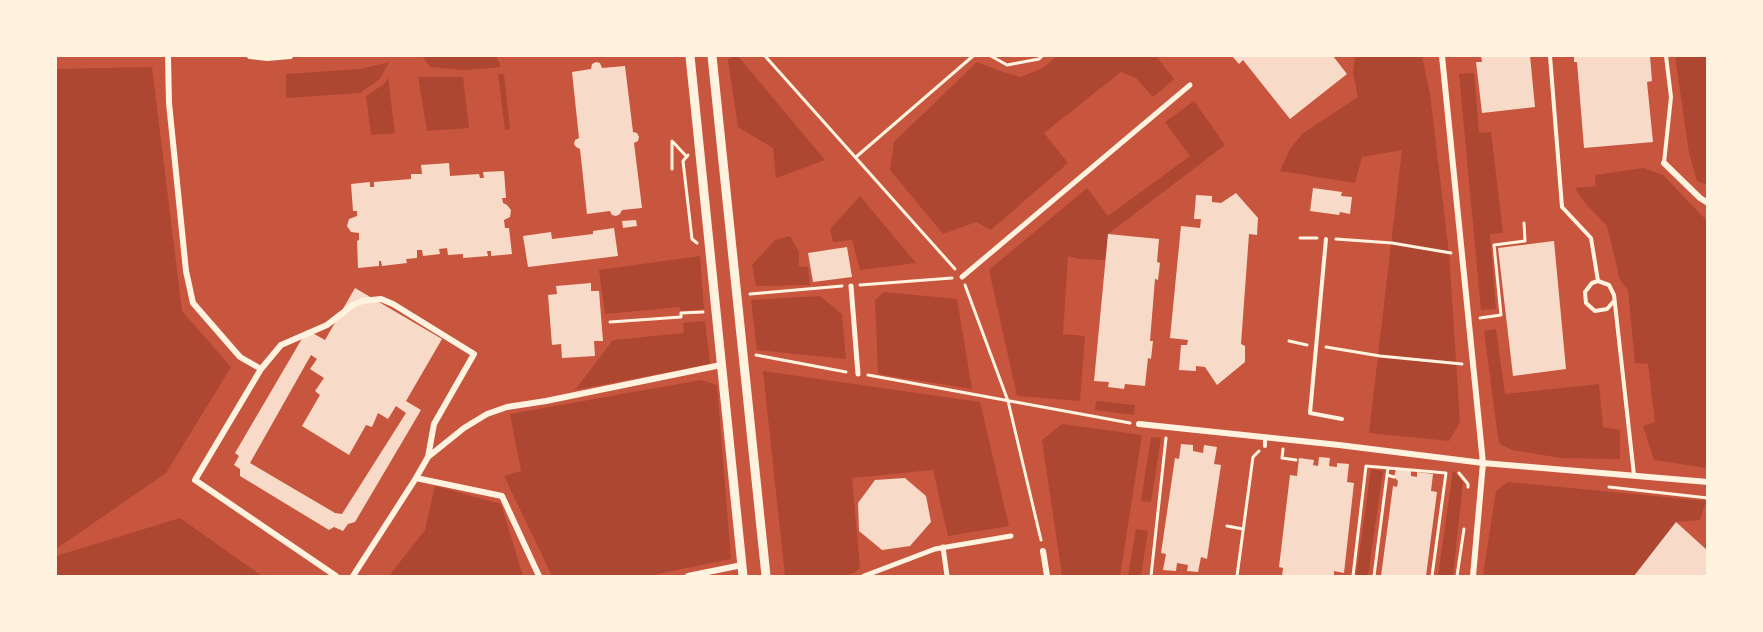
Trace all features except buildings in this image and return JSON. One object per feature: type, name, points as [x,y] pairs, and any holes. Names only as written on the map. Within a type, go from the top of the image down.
[{"type":"street","points":[[168,56],[169,103],[185,260],[193,303],[240,357],[261,369]]},
{"type":"street","points":[[250,56],[267,58],[290,56]]},
{"type":"street","points":[[690,56],[743,576]]},
{"type":"street","points":[[712,56],[766,576]]},
{"type":"street","points":[[1442,56],[1482,463],[1473,576]]},
{"type":"street","points":[[962,277],[1190,85]]},
{"type":"street","points":[[1664,163],[1707,203]]},
{"type":"street","points":[[851,286],[858,374]]},
{"type":"street","points":[[336,576],[195,480],[261,369],[281,345],[327,325],[353,305],[362,301],[381,299],[393,304],[474,354],[434,424],[428,457],[353,576]]},
{"type":"street","points":[[428,457],[464,428],[487,414],[507,407],[569,397],[721,365]]},
{"type":"street","points":[[1139,424],[1482,463],[1707,482]]},
{"type":"street","points":[[416,478],[502,496],[539,576]]},
{"type":"street","points":[[864,576],[935,549],[1011,536]]},
{"type":"street","points":[[944,547],[947,576]]},
{"type":"street","points":[[1043,551],[1047,576]]},
{"type":"street","points":[[688,576],[742,565]]},
{"type":"lane","points":[[1550,56],[1562,207],[1591,238],[1598,281]]},
{"type":"lane","points":[[1664,163],[1671,98],[1666,56]]},
{"type":"lane","points":[[1326,239],[1310,413],[1342,418]]},
{"type":"lane","points":[[1614,301],[1611,306],[1595,311],[1586,303],[1585,292],[1592,283],[1598,281],[1613,289],[1634,475]]},
{"type":"lane","points":[[1265,437],[1265,446]]},
{"type":"path","points":[[765,56],[962,277],[1008,401],[1043,551]]},
{"type":"path","points":[[856,157],[973,56]]},
{"type":"path","points":[[991,56],[1007,65],[1039,59],[1042,56]]},
{"type":"path","points":[[672,169],[672,141],[687,156]]},
{"type":"path","points":[[1468,319],[1501,315],[1494,244],[1525,241],[1524,223]]},
{"type":"path","points":[[1300,238],[1392,243],[1449,253]]},
{"type":"path","points":[[736,295],[962,277]]},
{"type":"path","points":[[610,321],[681,317],[681,314],[708,312]]},
{"type":"path","points":[[1288,341],[1380,356],[1456,364]]},
{"type":"path","points":[[754,354],[1139,424]]},
{"type":"path","points":[[1150,576],[1166,436]]},
{"type":"path","points":[[1254,445],[1283,449]]},
{"type":"path","points":[[1238,576],[1253,457],[1265,446]]},
{"type":"path","points":[[1282,458],[1296,460]]},
{"type":"path","points":[[1353,576],[1367,458]]},
{"type":"path","points":[[1366,466],[1446,473],[1432,576]]},
{"type":"path","points":[[1374,576],[1388,468]]},
{"type":"path","points":[[1455,468],[1468,484],[1468,490]]},
{"type":"path","points":[[1387,475],[1394,477]]},
{"type":"path","points":[[1604,486],[1707,498]]},
{"type":"path","points":[[1457,576],[1465,520]]},
{"type":"path","points":[[1227,526],[1243,529]]},
{"type":"shaded area","points":[[422,56],[496,56],[501,67],[465,70],[430,67]]},
{"type":"shaded area","points":[[733,56],[738,56],[825,160],[776,178],[773,148],[738,127],[728,60]]},
{"type":"shaded area","points":[[1057,56],[1156,56],[1174,79],[1153,97],[1136,78],[1121,72],[1044,133],[1068,163],[991,230],[976,222],[943,234],[890,170],[894,142],[977,62],[1021,77],[1043,68]]},
{"type":"shaded area","points":[[1355,56],[1422,56],[1430,94],[1449,253],[1460,422],[1449,441],[1369,433],[1402,150],[1362,157],[1355,183],[1280,171],[1290,149],[1303,133],[1358,97],[1353,73]]},
{"type":"shaded area","points":[[1675,56],[1707,56],[1707,185],[1697,181],[1689,153]]},
{"type":"shaded area","points":[[389,62],[380,79],[360,93],[286,98],[286,74],[361,69]]},
{"type":"shaded area","points":[[152,67],[182,311],[231,367],[166,473],[56,549],[56,69]]},
{"type":"shaded area","points":[[1474,73],[1479,133],[1491,132],[1503,233],[1490,234],[1496,309],[1481,310],[1459,74]]},
{"type":"shaded area","points":[[498,74],[504,74],[510,129],[505,130]]},
{"type":"shaded area","points":[[418,77],[463,77],[469,128],[427,131]]},
{"type":"shaded area","points":[[388,78],[395,133],[371,135],[366,96],[384,84]]},
{"type":"shaded area","points":[[1194,101],[1225,145],[1108,234],[1106,260],[1079,259],[1068,256],[1063,334],[1085,336],[1080,401],[1017,396],[989,270],[1087,188],[1108,216],[1190,156],[1165,122]]},
{"type":"shaded area","points":[[1643,168],[1663,175],[1707,221],[1707,468],[1654,460],[1643,426],[1655,422],[1648,364],[1635,363],[1628,290],[1620,280],[1607,226],[1585,203],[1575,188],[1596,186],[1595,175]]},
{"type":"shaded area","points":[[860,196],[916,263],[860,270],[852,240],[833,242],[830,229]]},
{"type":"shaded area","points":[[790,236],[799,252],[799,266],[808,267],[810,285],[756,286],[752,265],[775,240]]},
{"type":"shaded area","points":[[700,256],[704,309],[681,311],[680,307],[605,314],[599,270]]},
{"type":"shaded area","points":[[884,292],[957,299],[972,389],[878,374],[875,300]]},
{"type":"shaded area","points":[[820,296],[842,314],[846,359],[757,350],[751,300]]},
{"type":"shaded area","points":[[705,321],[710,364],[575,390],[613,340],[684,333],[683,323]]},
{"type":"shaded area","points":[[1496,329],[1505,394],[1599,384],[1603,427],[1620,430],[1620,459],[1561,458],[1512,450],[1500,444],[1484,331]]},
{"type":"shaded area","points":[[763,371],[980,402],[1009,526],[948,536],[933,470],[852,478],[860,568],[844,576],[785,576]]},
{"type":"shaded area","points":[[701,380],[717,385],[731,559],[648,576],[552,576],[504,476],[521,471],[510,414]]},
{"type":"shaded area","points":[[1096,401],[1135,405],[1134,415],[1095,410]]},
{"type":"shaded area","points":[[1062,424],[1142,435],[1120,576],[1062,576],[1042,440]]},
{"type":"shaded area","points":[[1151,437],[1161,438],[1151,502],[1141,501]]},
{"type":"shaded area","points":[[1371,469],[1383,471],[1368,576],[1356,576]]},
{"type":"shaded area","points":[[1453,470],[1463,482],[1453,576],[1438,576]]},
{"type":"shaded area","points":[[1508,482],[1706,501],[1700,520],[1676,522],[1634,576],[1483,576],[1496,491]]},
{"type":"shaded area","points":[[435,486],[501,504],[523,576],[389,576],[425,530]]},
{"type":"shaded area","points":[[180,518],[262,576],[56,576],[56,556]]},
{"type":"shaded area","points":[[1136,529],[1148,531],[1141,576],[1128,576]]}]
